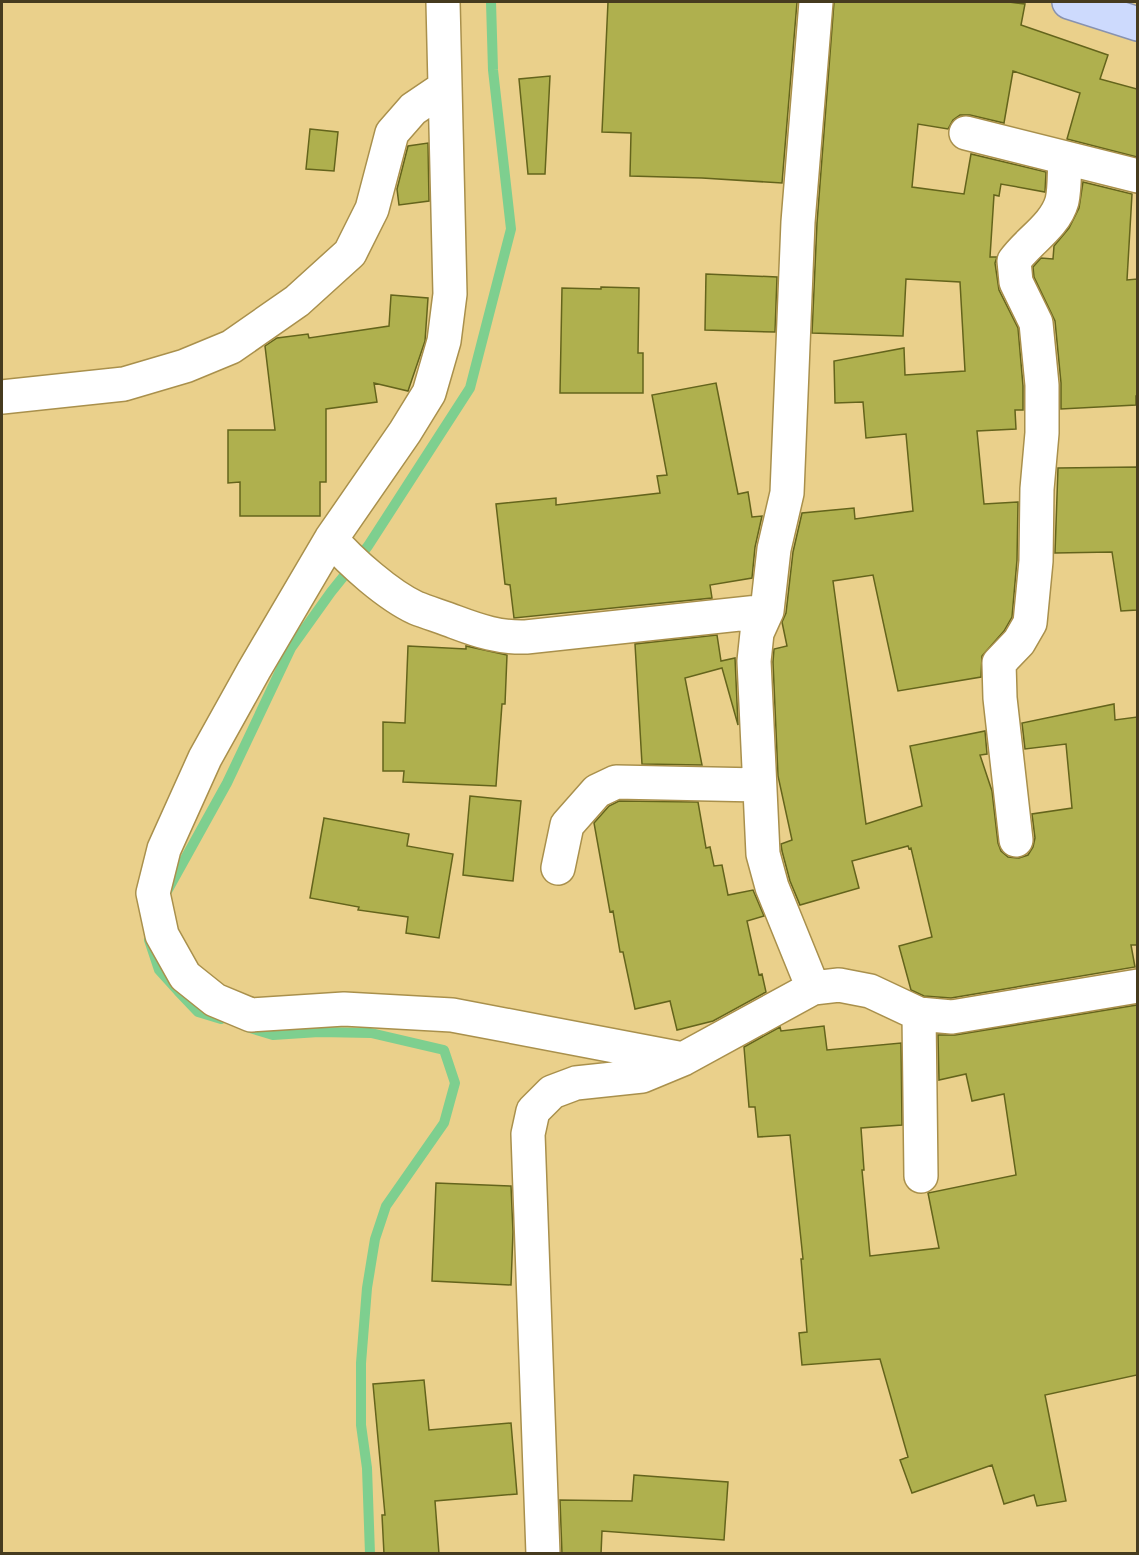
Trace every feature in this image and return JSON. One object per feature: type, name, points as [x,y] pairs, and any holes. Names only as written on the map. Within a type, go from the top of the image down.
[{"type":"main road","points":[[1069,2],[1137,24]]},
{"type":"street","points":[[443,2],[450,294],[444,341],[429,393],[206,758],[164,849],[153,893],[162,935],[184,976],[215,999],[251,1015],[344,1009],[452,1015],[683,1059]]},
{"type":"street","points":[[813,988],[762,854],[754,661],[757,633],[767,611],[774,549],[787,493],[798,222],[816,2]]},
{"type":"street","points":[[2,397],[124,384],[185,366],[231,347],[297,301],[350,253],[372,209],[392,133],[413,110],[444,88]]},
{"type":"street","points":[[966,133],[1137,176]]},
{"type":"street","points":[[1016,840],[1000,698],[999,663],[1019,642],[1030,623],[1036,561],[1042,385],[1036,323],[1016,282],[1014,261],[1023,248],[1050,223],[1062,201],[1065,158]]},
{"type":"street","points":[[337,546],[372,579],[414,607],[487,633],[507,637],[526,637],[767,611]]},
{"type":"street","points":[[558,868],[567,825],[597,791],[616,782],[759,785]]},
{"type":"street","points":[[543,1554],[528,1134],[533,1111],[552,1092],[576,1083],[642,1076],[683,1059],[813,988],[839,985],[870,991],[919,1014],[952,1017],[1137,986]]},
{"type":"street","points":[[919,1014],[921,1176]]},
{"type":"building","points":[[608,2],[797,2],[782,183],[630,176],[631,133],[602,132]]},
{"type":"building","points":[[834,2],[1009,2],[1025,4],[1021,25],[1108,55],[1100,79],[1137,89],[1137,157],[1067,139],[1080,93],[1013,71],[1004,123],[960,115],[953,120],[948,129],[918,124],[912,187],[964,194],[971,154],[1046,172],[1045,192],[1001,184],[999,196],[994,195],[990,257],[997,257],[995,263],[999,290],[1018,328],[1023,410],[1015,410],[1016,429],[977,431],[984,504],[1018,502],[1017,560],[1012,617],[1004,631],[982,656],[981,677],[898,691],[873,575],[833,581],[866,824],[922,806],[910,746],[985,731],[987,754],[980,755],[992,791],[998,843],[1001,851],[1008,857],[1019,858],[1028,855],[1035,838],[1032,814],[1072,808],[1066,744],[1025,749],[1022,723],[1114,704],[1115,720],[1137,717],[1137,945],[1131,945],[1135,967],[951,998],[924,996],[911,990],[899,946],[932,937],[911,848],[909,849],[908,846],[852,861],[859,888],[800,905],[790,881],[781,844],[792,840],[778,776],[773,662],[774,649],[787,646],[782,622],[786,613],[793,552],[802,513],[854,508],[855,519],[913,511],[906,434],[866,438],[863,402],[835,403],[834,361],[904,348],[905,375],[965,371],[960,282],[906,279],[903,336],[812,333],[817,223]]},
{"type":"building","points":[[550,76],[545,174],[528,174],[519,79]]},
{"type":"building","points":[[310,129],[338,132],[334,171],[306,169]]},
{"type":"building","points":[[428,143],[429,201],[399,205],[397,189],[408,146]]},
{"type":"building","points":[[1083,182],[1132,194],[1127,280],[1137,279],[1136,405],[1061,409],[1055,321],[1034,277],[1033,267],[1041,258],[1053,259],[1054,246],[1069,228],[1079,208]]},
{"type":"building","points":[[706,274],[777,277],[775,332],[705,330]]},
{"type":"building","points":[[601,287],[639,288],[638,353],[643,353],[643,393],[560,393],[562,288],[601,289]]},
{"type":"building","points":[[391,295],[428,298],[425,341],[408,391],[374,383],[377,402],[326,409],[326,482],[320,482],[320,516],[240,516],[240,482],[228,483],[228,430],[275,430],[265,346],[277,338],[308,334],[309,338],[389,326]]},
{"type":"building","points":[[716,383],[738,494],[748,492],[752,517],[762,516],[755,547],[752,578],[710,585],[712,598],[514,618],[510,585],[505,584],[496,504],[556,498],[556,505],[660,493],[657,476],[667,475],[652,395]]},
{"type":"building","points":[[1137,467],[1137,610],[1121,611],[1112,552],[1055,553],[1058,468]]},
{"type":"building","points":[[717,635],[721,661],[735,658],[738,725],[722,668],[685,678],[702,765],[642,764],[635,644]]},
{"type":"building","points":[[408,646],[466,649],[466,646],[507,655],[505,704],[502,704],[496,786],[403,782],[404,771],[383,771],[383,722],[405,723]]},
{"type":"building","points":[[470,796],[521,801],[513,881],[463,875]]},
{"type":"building","points":[[619,801],[698,802],[706,848],[710,847],[714,866],[722,865],[728,895],[753,890],[764,916],[747,921],[759,975],[762,974],[766,992],[713,1021],[677,1030],[670,1001],[635,1009],[623,952],[620,952],[613,911],[610,912],[594,823],[609,806]]},
{"type":"building","points":[[324,818],[409,834],[407,846],[453,854],[439,938],[406,933],[408,917],[358,910],[359,907],[310,898]]},
{"type":"building","points":[[1137,1005],[1137,1375],[1045,1395],[1066,1501],[1037,1506],[1034,1495],[1004,1504],[992,1465],[912,1493],[900,1460],[908,1457],[880,1359],[802,1365],[799,1333],[807,1332],[801,1259],[803,1259],[790,1135],[758,1137],[755,1107],[749,1107],[744,1047],[780,1027],[781,1031],[824,1026],[827,1050],[901,1043],[902,1125],[861,1128],[864,1170],[862,1170],[870,1256],[939,1248],[928,1193],[1016,1175],[1004,1094],[972,1101],[966,1074],[939,1080],[938,1035],[955,1035]]},
{"type":"building","points":[[436,1183],[511,1186],[513,1232],[511,1285],[432,1281]]},
{"type":"building","points":[[424,1380],[429,1430],[511,1423],[517,1494],[435,1501],[439,1554],[384,1554],[382,1515],[385,1515],[373,1384]]},
{"type":"building","points":[[634,1475],[728,1482],[724,1540],[602,1531],[601,1554],[562,1554],[560,1500],[632,1501]]},
{"type":"waterway","points":[[166,893],[227,783],[291,648],[331,592],[368,546],[470,388],[511,229],[493,70],[491,2]]},
{"type":"waterway","points":[[149,940],[159,970],[178,991],[198,1012],[221,1019]]},
{"type":"waterway","points":[[247,1027],[273,1035],[319,1032],[371,1033],[444,1050],[455,1083],[444,1123],[386,1206],[375,1239],[367,1288],[361,1363],[361,1425],[367,1468],[370,1554]]}]
